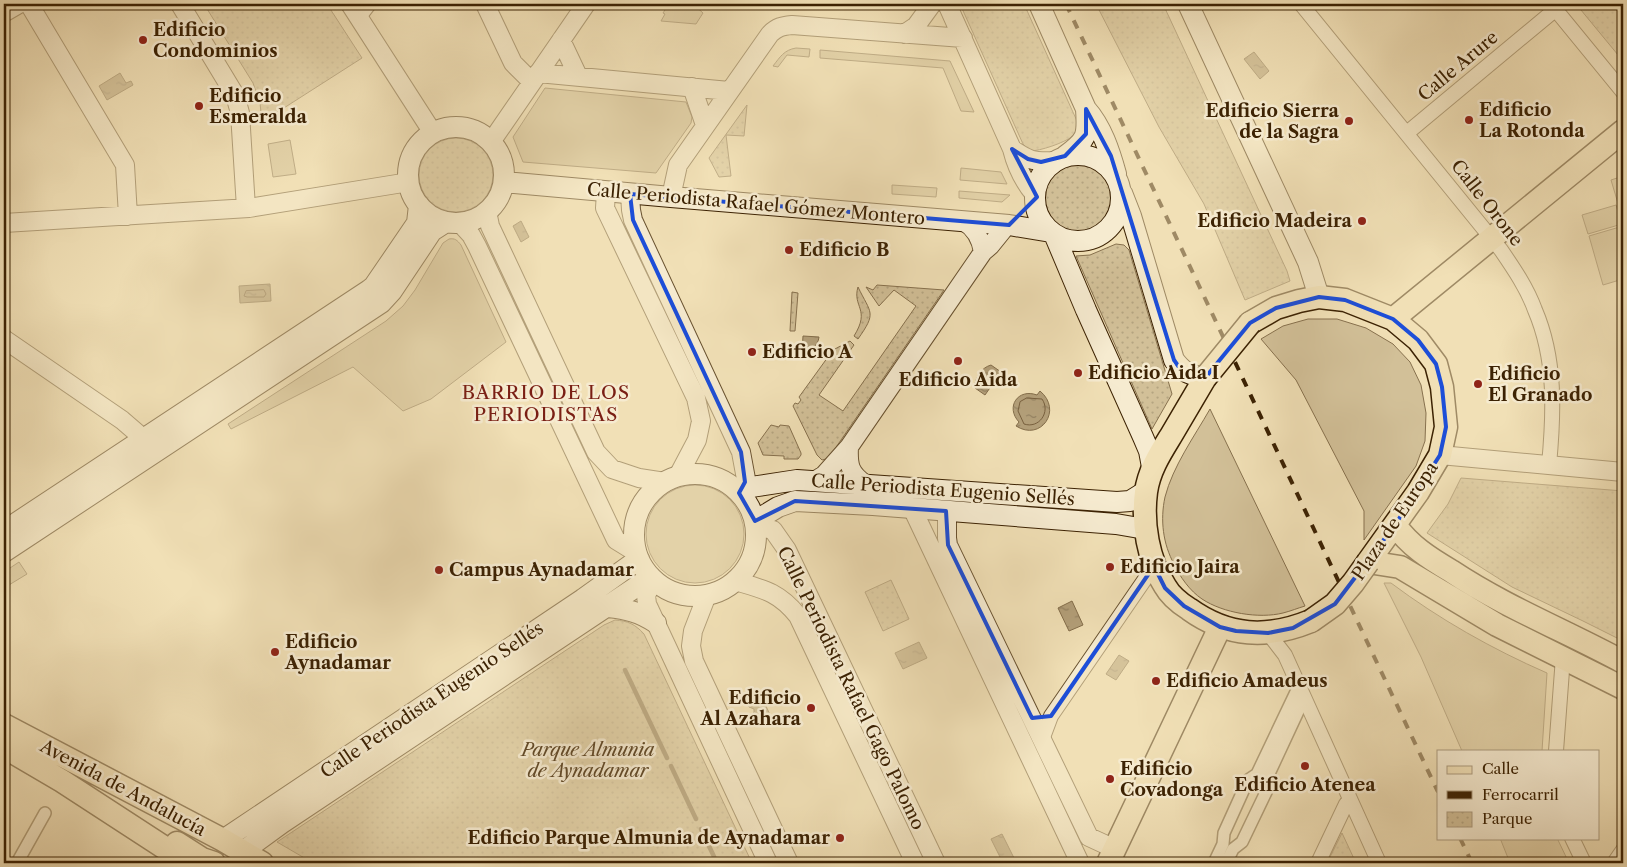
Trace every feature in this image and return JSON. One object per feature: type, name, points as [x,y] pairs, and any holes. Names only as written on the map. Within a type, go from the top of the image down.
[{"type":"main road","points":[[1039,4],[1086,109],[1094,118],[1111,156],[1174,360],[1188,374],[1205,378]]},
{"type":"main road","points":[[1188,4],[1308,262],[1319,298]]},
{"type":"main road","points":[[1059,159],[1077,154],[1096,158],[1108,166],[1119,183],[1121,205],[1116,219],[1109,229],[1098,237],[1082,241],[1067,240],[1053,233],[1042,222],[1036,208],[1035,197],[1039,178],[1059,159],[1079,146],[1086,134],[1086,109]]},
{"type":"main road","points":[[4,531],[149,446],[381,303],[392,291],[432,231],[453,222],[477,218],[487,211],[500,195],[504,182],[502,162],[499,153],[491,142],[484,136],[465,128],[443,129],[424,139],[412,155],[409,166],[411,192],[419,205],[431,216],[453,222]]},
{"type":"main road","points":[[1393,319],[1623,131]]},
{"type":"main road","name":"Calle Periodista Rafael Gómez Montero","points":[[504,182],[671,198],[1008,225],[1053,233]]},
{"type":"main road","points":[[1008,225],[1035,197]]},
{"type":"main road","points":[[4,552],[149,446],[370,290],[417,223],[419,205]]},
{"type":"main road","points":[[1053,233],[1143,437],[1152,467]]},
{"type":"main road","name":"Plaza de Europa","points":[[1319,298],[1345,300],[1393,319],[1418,340],[1436,364],[1442,387],[1446,427],[1440,455],[1395,526],[1335,604],[1311,621],[1293,628],[1268,633],[1236,632],[1220,627],[1184,606],[1165,588],[1154,566],[1145,529],[1146,491],[1152,467],[1205,378],[1250,323],[1276,308],[1299,301],[1319,298]]},
{"type":"main road","points":[[692,474],[711,476],[723,480],[741,494],[749,507],[755,523],[756,541],[752,558],[745,570],[735,581],[707,595],[686,595],[668,590],[653,579],[638,556],[634,537],[636,520],[642,505],[651,492],[671,479],[692,474]]},
{"type":"main road","name":"Calle Periodista Eugenio Sellés","points":[[741,494],[753,486],[791,480],[816,480],[1118,502],[1130,501],[1146,491]]},
{"type":"main road","name":"Calle Periodista Eugenio Sellés","points":[[755,523],[778,507],[795,501],[1116,524],[1145,529]]},
{"type":"main road","points":[[1395,526],[1403,537],[1419,551],[1470,584],[1623,662]]},
{"type":"main road","name":"Calle Periodista Eugenio Sellés","points":[[223,840],[583,599],[638,556]]},
{"type":"main road","points":[[1368,562],[1400,567],[1497,625],[1623,688]]},
{"type":"main road","name":"Calle Periodista Eugenio Sellés","points":[[238,857],[282,823],[653,579]]},
{"type":"main road","points":[[608,607],[643,614],[656,623]]},
{"type":"main road","points":[[1112,856],[1220,627]]},
{"type":"main road","name":"Avenida de Andalucía","points":[[4,725],[223,840],[238,857],[262,863]]},
{"type":"main road","name":"Avenida de Andalucía","points":[[4,747],[62,781],[188,863]]},
{"type":"main road","name":"Avenida de Andalucía","points":[[132,827],[168,837],[202,859],[214,863]]},
{"type":"main road","points":[[219,863],[238,857]]},
{"type":"street","points":[[4,15],[23,4]]},
{"type":"street","points":[[29,4],[125,164],[128,216]]},
{"type":"street","points":[[180,4],[235,95],[240,113],[246,208]]},
{"type":"street","points":[[485,4],[513,63],[535,77],[578,76],[729,91]]},
{"type":"street","points":[[491,142],[586,4]]},
{"type":"street","points":[[904,34],[916,26],[932,4]]},
{"type":"street","points":[[947,4],[1012,148],[1014,160],[1035,197]]},
{"type":"street","name":"Calle Orone","points":[[1301,4],[1492,238],[1520,280],[1535,309],[1546,344],[1552,380],[1549,465]]},
{"type":"street","points":[[1553,7],[1623,92]]},
{"type":"street","name":"Calle Arure","points":[[1407,133],[1553,7]]},
{"type":"street","points":[[359,8],[433,133]]},
{"type":"street","points":[[671,198],[678,164],[775,29],[792,25],[962,38]]},
{"type":"street","points":[[561,40],[578,76]]},
{"type":"street","points":[[692,87],[705,125]]},
{"type":"street","points":[[1012,148],[1028,159],[1041,162],[1059,159]]},
{"type":"street","points":[[4,223],[246,208],[409,182]]},
{"type":"street","points":[[487,211],[490,226],[596,452],[612,469],[639,478],[671,479],[697,440],[701,421],[696,398],[605,208],[606,192]]},
{"type":"street","points":[[630,194],[633,220],[741,452],[746,479],[741,494]]},
{"type":"street","points":[[964,221],[975,231],[983,252]]},
{"type":"street","points":[[453,222],[471,235],[477,246],[616,540],[638,556]]},
{"type":"street","points":[[816,480],[824,475],[849,447],[983,252],[1008,225]]},
{"type":"street","points":[[4,339],[122,420],[149,446]]},
{"type":"street","points":[[849,447],[849,466],[856,477],[865,484]]},
{"type":"street","points":[[1440,455],[1623,472]]},
{"type":"street","points":[[912,508],[1080,863]]},
{"type":"street","points":[[947,511],[948,545],[1089,837],[1112,856]]},
{"type":"street","name":"Calle Periodista Rafael Gago Palomo","points":[[755,523],[772,530],[787,550],[936,863]]},
{"type":"street","points":[[1042,740],[1051,716],[1154,566]]},
{"type":"street","points":[[653,579],[646,595],[646,604],[768,863]]},
{"type":"street","name":"Calle Periodista Rafael Gago Palomo","points":[[735,581],[780,596],[798,616],[916,863]]},
{"type":"street","points":[[707,595],[693,630],[691,646],[694,661],[789,863]]},
{"type":"street","points":[[1268,633],[1285,655],[1379,863]]},
{"type":"street","points":[[1556,750],[1563,657]]},
{"type":"street","points":[[1214,863],[1223,844],[1224,833],[1248,780],[1257,774],[1296,692],[1300,690]]},
{"type":"street","points":[[1226,863],[1234,849],[1242,842],[1268,788],[1267,778],[1301,705],[1306,703]]},
{"type":"street","points":[[1032,718],[1051,716]]},
{"type":"street","points":[[1318,863],[1346,804],[1351,802]]},
{"type":"street","points":[[17,863],[44,813]]},
{"type":"street","points":[[1573,840],[1584,863]]},
{"type":"street","points":[[1614,863],[1623,850]]},
{"type":"highlighted area","points":[[1086,109],[1111,156],[1174,360],[1181,370],[1205,378],[1250,323],[1276,308],[1319,297],[1345,300],[1393,319],[1418,340],[1436,364],[1442,387],[1446,427],[1440,455],[1395,525],[1335,604],[1293,628],[1268,633],[1236,631],[1220,627],[1184,606],[1165,588],[1154,566],[1051,716],[1032,718],[948,545],[946,511],[795,501],[755,521],[739,493],[745,482],[741,452],[633,220],[630,194],[1009,225],[1037,197],[1012,149],[1028,159],[1041,162],[1065,156],[1086,134]]},
{"type":"green space","points":[[204,4],[327,4],[362,58],[262,122],[260,103],[253,83]]},
{"type":"green space","points":[[669,4],[693,4],[703,13],[696,24],[661,21],[665,14],[663,13]]},
{"type":"green space","points":[[960,4],[1024,4],[1077,121],[1076,131],[1073,136],[1058,144],[1034,151],[1030,151],[1023,144]]},
{"type":"green space","points":[[1096,4],[1163,4],[1290,281],[1245,300],[1204,204],[1159,127]]},
{"type":"green space","points":[[1576,4],[1623,4],[1623,61]]},
{"type":"green space","points":[[796,48],[810,49],[809,57],[787,55],[778,67],[773,66],[785,52]]},
{"type":"green space","points":[[820,50],[950,61],[974,112],[961,111],[943,68],[820,58]]},
{"type":"green space","points":[[545,88],[686,102],[692,117],[691,123],[656,173],[523,162],[513,137]]},
{"type":"green space","points":[[747,105],[744,136],[726,135],[731,176],[719,177],[709,158]]},
{"type":"green space","points":[[456,138],[477,144],[487,154],[493,175],[487,196],[477,206],[456,212],[435,206],[425,196],[419,175],[425,154],[435,144]]},
{"type":"green space","points":[[290,140],[296,174],[273,177],[268,144]]},
{"type":"green space","points":[[1078,161],[1099,167],[1109,177],[1115,198],[1109,219],[1099,229],[1078,235],[1057,229],[1047,219],[1041,198],[1047,177],[1057,167]]},
{"type":"green space","points":[[961,168],[1001,172],[1007,184],[960,180]]},
{"type":"green space","points":[[1623,176],[1623,220],[1611,180]]},
{"type":"green space","points":[[892,185],[937,188],[936,197],[892,194]]},
{"type":"green space","points":[[959,191],[1010,195],[1002,202],[959,198]]},
{"type":"green space","points":[[1616,205],[1622,224],[1588,234],[1582,215]]},
{"type":"green space","points":[[1623,226],[1623,279],[1603,285],[1589,236]]},
{"type":"green space","points":[[449,239],[456,240],[461,245],[506,342],[431,399],[403,411],[353,367],[231,429],[228,424],[386,321],[403,306],[415,290],[443,243]]},
{"type":"green space","points":[[1116,244],[1124,245],[1129,250],[1172,394],[1152,429],[1076,256],[1090,255]]},
{"type":"green space","points":[[877,285],[944,290],[830,456],[822,460],[817,455],[793,406],[801,400],[799,397],[833,350],[850,341],[854,345],[819,395],[843,411],[916,306],[894,290],[879,306],[866,287],[873,290]]},
{"type":"green space","points":[[858,287],[869,308],[870,318],[858,339],[854,336],[861,320],[857,299]]},
{"type":"green space","points":[[792,292],[798,293],[795,331],[790,331]]},
{"type":"green space","points":[[1308,319],[1337,319],[1366,328],[1393,344],[1410,362],[1421,385],[1426,413],[1425,441],[1416,466],[1364,540],[1364,511],[1296,380],[1261,339],[1283,326]]},
{"type":"green space","points":[[1210,409],[1305,606],[1273,615],[1241,614],[1220,608],[1193,592],[1176,569],[1165,540],[1163,514],[1165,497],[1173,474]]},
{"type":"green space","points":[[771,425],[779,427],[780,425],[789,426],[801,453],[798,459],[784,459],[784,456],[763,455],[758,443]]},
{"type":"green space","points":[[1461,478],[1623,491],[1623,641],[1512,587],[1427,533],[1448,504]]},
{"type":"green space","points":[[695,485],[705,486],[722,493],[736,507],[743,524],[743,544],[736,561],[722,575],[705,582],[695,583],[685,582],[668,575],[654,561],[647,544],[646,534],[647,524],[654,507],[668,493],[685,486]]},
{"type":"green space","points":[[19,562],[27,574],[4,588],[4,572]]},
{"type":"green space","points":[[891,580],[909,619],[883,631],[865,592]]},
{"type":"green space","points":[[1384,583],[1391,583],[1447,621],[1506,654],[1547,673],[1542,750],[1462,750],[1421,657]]},
{"type":"green space","name":"Parque Almunia de Aynadamar","points":[[615,620],[631,624],[644,634],[752,863],[313,863],[277,842],[604,625]]},
{"type":"green space","points":[[1342,833],[1356,863],[1327,863]]},
{"type":"green space","points":[[1501,840],[1558,840],[1569,863],[1510,863]]},
{"type":"water","points":[[1254,52],[1269,71],[1260,79],[1244,59]]},
{"type":"water","points":[[120,73],[126,83],[131,81],[133,85],[107,100],[99,86]]},
{"type":"water","points":[[521,221],[529,237],[521,242],[513,226]]},
{"type":"water","points":[[270,284],[271,301],[240,303],[239,286]]},
{"type":"water","points":[[803,336],[819,337],[814,347],[802,351]]},
{"type":"water","points":[[991,365],[1001,372],[985,395],[974,386],[980,373]]},
{"type":"water","points":[[1040,391],[1047,399],[1049,407],[1049,415],[1046,422],[1034,430],[1025,430],[1016,426],[1019,422],[1013,410],[1016,400],[1024,394],[1037,395]]},
{"type":"water","points":[[1072,601],[1083,625],[1069,631],[1058,608]]},
{"type":"water","points":[[919,642],[927,658],[903,669],[895,653]]},
{"type":"water","points":[[1119,655],[1129,661],[1116,680],[1106,674]]},
{"type":"water","points":[[758,689],[772,719],[757,726],[752,715],[754,709],[749,707],[744,696]]},
{"type":"water","points":[[1002,834],[1015,860],[1007,863],[1003,863],[991,839]]},
{"type":"waterway","points":[[625,670],[667,758]]},
{"type":"waterway","points":[[671,766],[696,819]]},
{"type":"waterway","points":[[701,829],[717,863]]},
{"type":"railway","points":[[1066,4],[1437,790]]},
{"type":"railway","points":[[1461,840],[1472,863]]},
{"type":"place","name":"Edificio Condominios","points":[[143,40]]},
{"type":"place","name":"Edificio Esmeralda","points":[[199,106]]},
{"type":"place","name":"Edificio La Rotonda","points":[[1469,120]]},
{"type":"place","name":"Edificio Sierra de la Sagra","points":[[1349,121]]},
{"type":"place","name":"Edificio Madeira","points":[[1362,221]]},
{"type":"place","name":"Edificio B","points":[[789,250]]},
{"type":"place","name":"Edificio A","points":[[752,352]]},
{"type":"place","name":"Edificio Aida","points":[[958,361]]},
{"type":"place","name":"Edificio Aida I","points":[[1078,373]]},
{"type":"place","name":"Edificio El Granado","points":[[1478,384]]},
{"type":"place","name":"Edificio Jaira","points":[[1110,567]]},
{"type":"place","name":"Campus Aynadamar","points":[[439,570]]},
{"type":"place","name":"Edificio Aynadamar","points":[[275,652]]},
{"type":"place","name":"Edificio Amadeus","points":[[1156,681]]},
{"type":"place","name":"Edificio Al Azahara","points":[[811,708]]},
{"type":"place","name":"Edificio Atenea","points":[[1305,766]]},
{"type":"place","name":"Edificio Covadonga","points":[[1110,779]]},
{"type":"place","name":"Edificio Parque Almunia de Aynadamar","points":[[840,838]]},
{"type":"district","name":"BARRIO DE LOS PERIODISTAS","points":[[546,403]]}]
